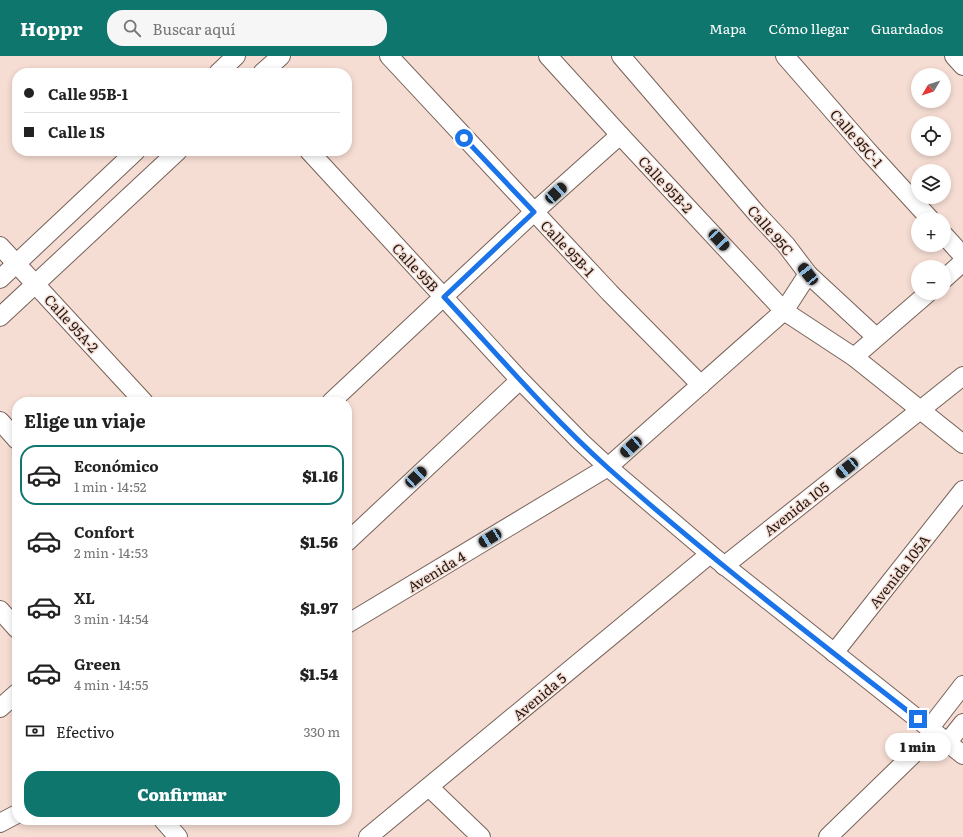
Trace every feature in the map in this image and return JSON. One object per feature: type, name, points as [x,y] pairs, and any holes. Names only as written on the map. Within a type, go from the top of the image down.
[{"type":"street","points":[[268,68],[281,56]]},
{"type":"street","name":"Calle 95B-1","points":[[389,56],[610,293],[701,385]]},
{"type":"street","name":"Calle 95B-2","points":[[548,56],[784,311]]},
{"type":"street","name":"Calle 95C","points":[[621,56],[757,214],[786,245],[808,274],[876,337]]},
{"type":"street","name":"Calle 95C-1","points":[[785,56],[924,212]]},
{"type":"street","points":[[954,56],[963,66]]},
{"type":"street","points":[[336,397],[534,212],[620,135]]},
{"type":"street","points":[[0,279],[131,156]]},
{"type":"street","points":[[0,317],[173,156]]},
{"type":"street","name":"Calle 95B","points":[[314,156],[520,380],[608,468],[724,566],[963,755]]},
{"type":"street","points":[[951,243],[963,256]]},
{"type":"street","name":"Calle 95A-2","points":[[0,246],[36,283],[139,397]]},
{"type":"street","points":[[951,273],[963,262]]},
{"type":"street","points":[[808,274],[784,311],[854,357],[963,444]]},
{"type":"street","points":[[854,357],[920,300]]},
{"type":"street","name":"Avenida 4","points":[[352,621],[608,468],[784,311]]},
{"type":"street","name":"Avenida 105","points":[[724,566],[963,376]]},
{"type":"street","points":[[352,537],[520,380]]},
{"type":"street","points":[[0,421],[12,434]]},
{"type":"street","name":"Avenida 105A","points":[[834,653],[963,490]]},
{"type":"street","name":"Avenida 5","points":[[368,837],[710,554]]},
{"type":"street","points":[[0,610],[12,623]]},
{"type":"street","points":[[937,735],[963,685]]},
{"type":"street","points":[[0,708],[12,697]]},
{"type":"street","points":[[828,837],[937,735],[963,723]]},
{"type":"street","points":[[429,787],[481,837]]},
{"type":"street","points":[[0,823],[12,817]]},
{"type":"street","points":[[167,825],[178,837]]},
{"type":"route","points":[[464,138],[534,212],[444,297],[520,380],[608,468],[714,558],[918,719]]}]
